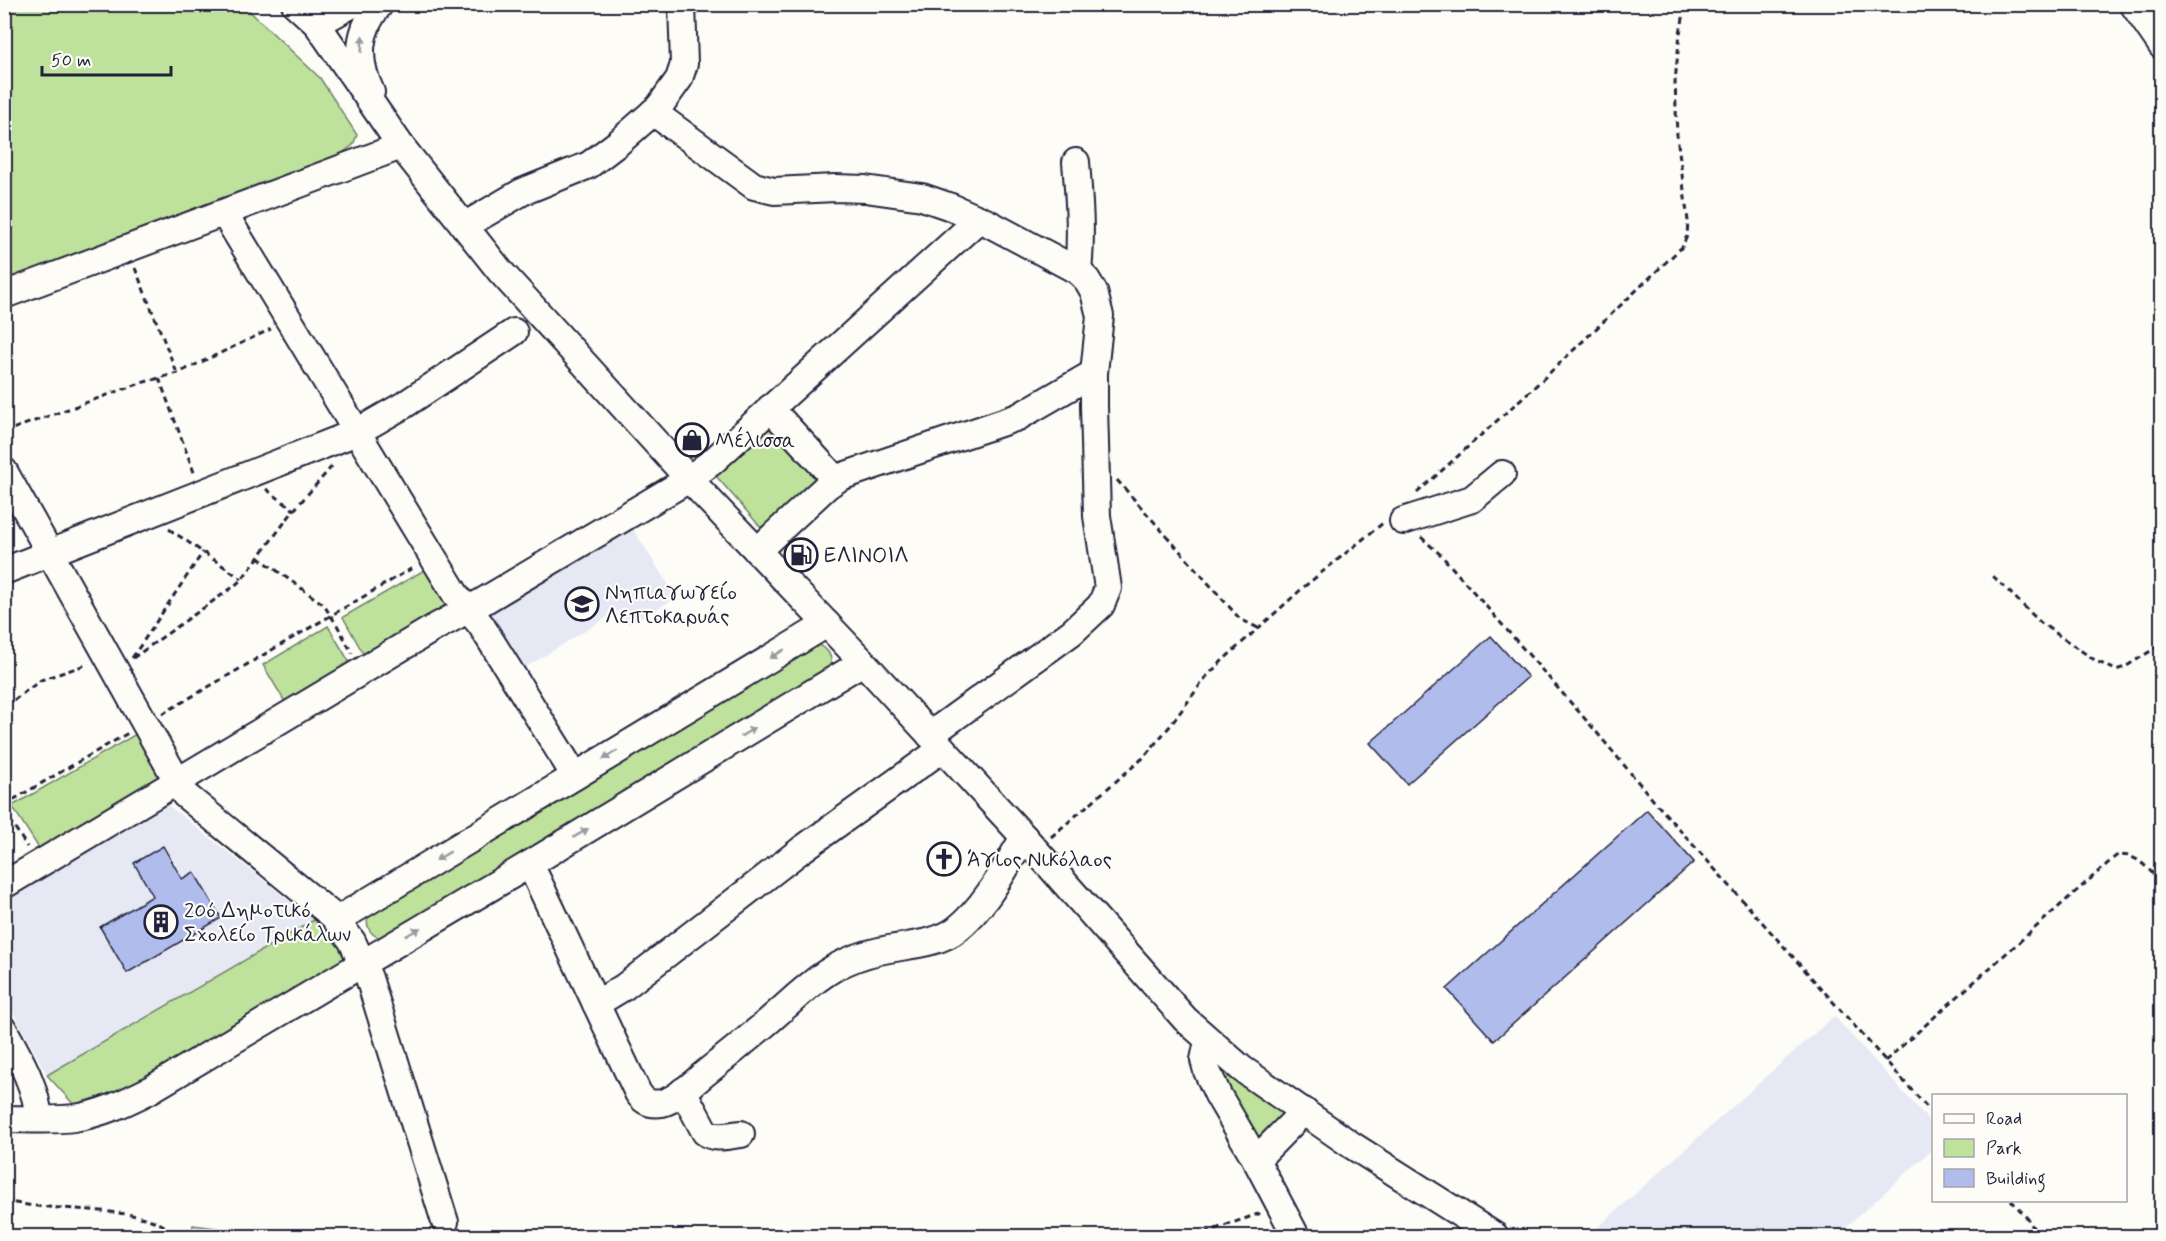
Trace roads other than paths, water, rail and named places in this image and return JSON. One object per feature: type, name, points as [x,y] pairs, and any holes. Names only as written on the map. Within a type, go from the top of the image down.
[{"type":"street","points":[[295,4],[317,24],[401,146],[464,226],[537,312],[757,551],[863,662],[1208,1041],[1242,1069],[1353,1146],[1495,1236]]},
{"type":"street","points":[[317,24],[353,4]]},
{"type":"street","points":[[380,4],[364,28],[361,44],[367,82],[384,119]]},
{"type":"street","points":[[464,226],[522,192],[589,165],[653,112],[673,88],[684,64],[682,4]]},
{"type":"street","points":[[2133,4],[2162,46]]},
{"type":"street","points":[[596,1004],[632,981],[801,850],[1072,632],[1101,605],[1108,583],[1097,516],[1094,374],[1100,316],[1094,291],[1078,271],[979,219],[921,197],[835,188],[792,191],[763,189],[744,180],[653,112]]},
{"type":"street","points":[[4,295],[401,146]]},
{"type":"street","points":[[1076,162],[1081,220],[1078,271]]},
{"type":"street","points":[[224,213],[456,595],[490,638],[575,776]]},
{"type":"street","points":[[4,885],[361,671],[690,479],[713,461],[979,219]]},
{"type":"street","points":[[4,571],[357,432],[374,424],[514,332]]},
{"type":"street","points":[[757,551],[836,480],[858,470],[1018,417],[1094,374]]},
{"type":"street","points":[[770,408],[836,480]]},
{"type":"street","points":[[4,471],[176,782],[189,799],[337,920],[352,941],[363,962],[445,1222]]},
{"type":"street","points":[[1402,521],[1472,499],[1502,474]]},
{"type":"street","points":[[337,920],[827,624]]},
{"type":"street","points":[[4,1119],[59,1119],[86,1116],[126,1102],[175,1077],[863,662]]},
{"type":"street","points":[[530,864],[642,1099],[662,1103],[683,1091],[743,1044],[828,970],[859,956],[937,939],[957,929],[1030,844]]},
{"type":"street","points":[[4,1030],[28,1074],[35,1094],[39,1119]]},
{"type":"street","points":[[1208,1041],[1204,1060],[1207,1071],[1296,1236]]},
{"type":"street","points":[[683,1091],[705,1132],[709,1135],[714,1137],[741,1134]]},
{"type":"street","points":[[1256,1160],[1304,1111]]},
{"type":"place","name":"Μέλισσα","points":[[692,440]]},
{"type":"place","name":"ΕΛΙΝΟΙΛ","points":[[801,555]]},
{"type":"place","name":"Νηπιαγωγείο Λεπτοκαρυάς","points":[[582,604]]},
{"type":"place","name":"Άγιος Νικόλαος","points":[[944,859]]},
{"type":"place","name":"20ό Δημοτικό Σχολείο Τρικάλων","points":[[161,922]]}]
